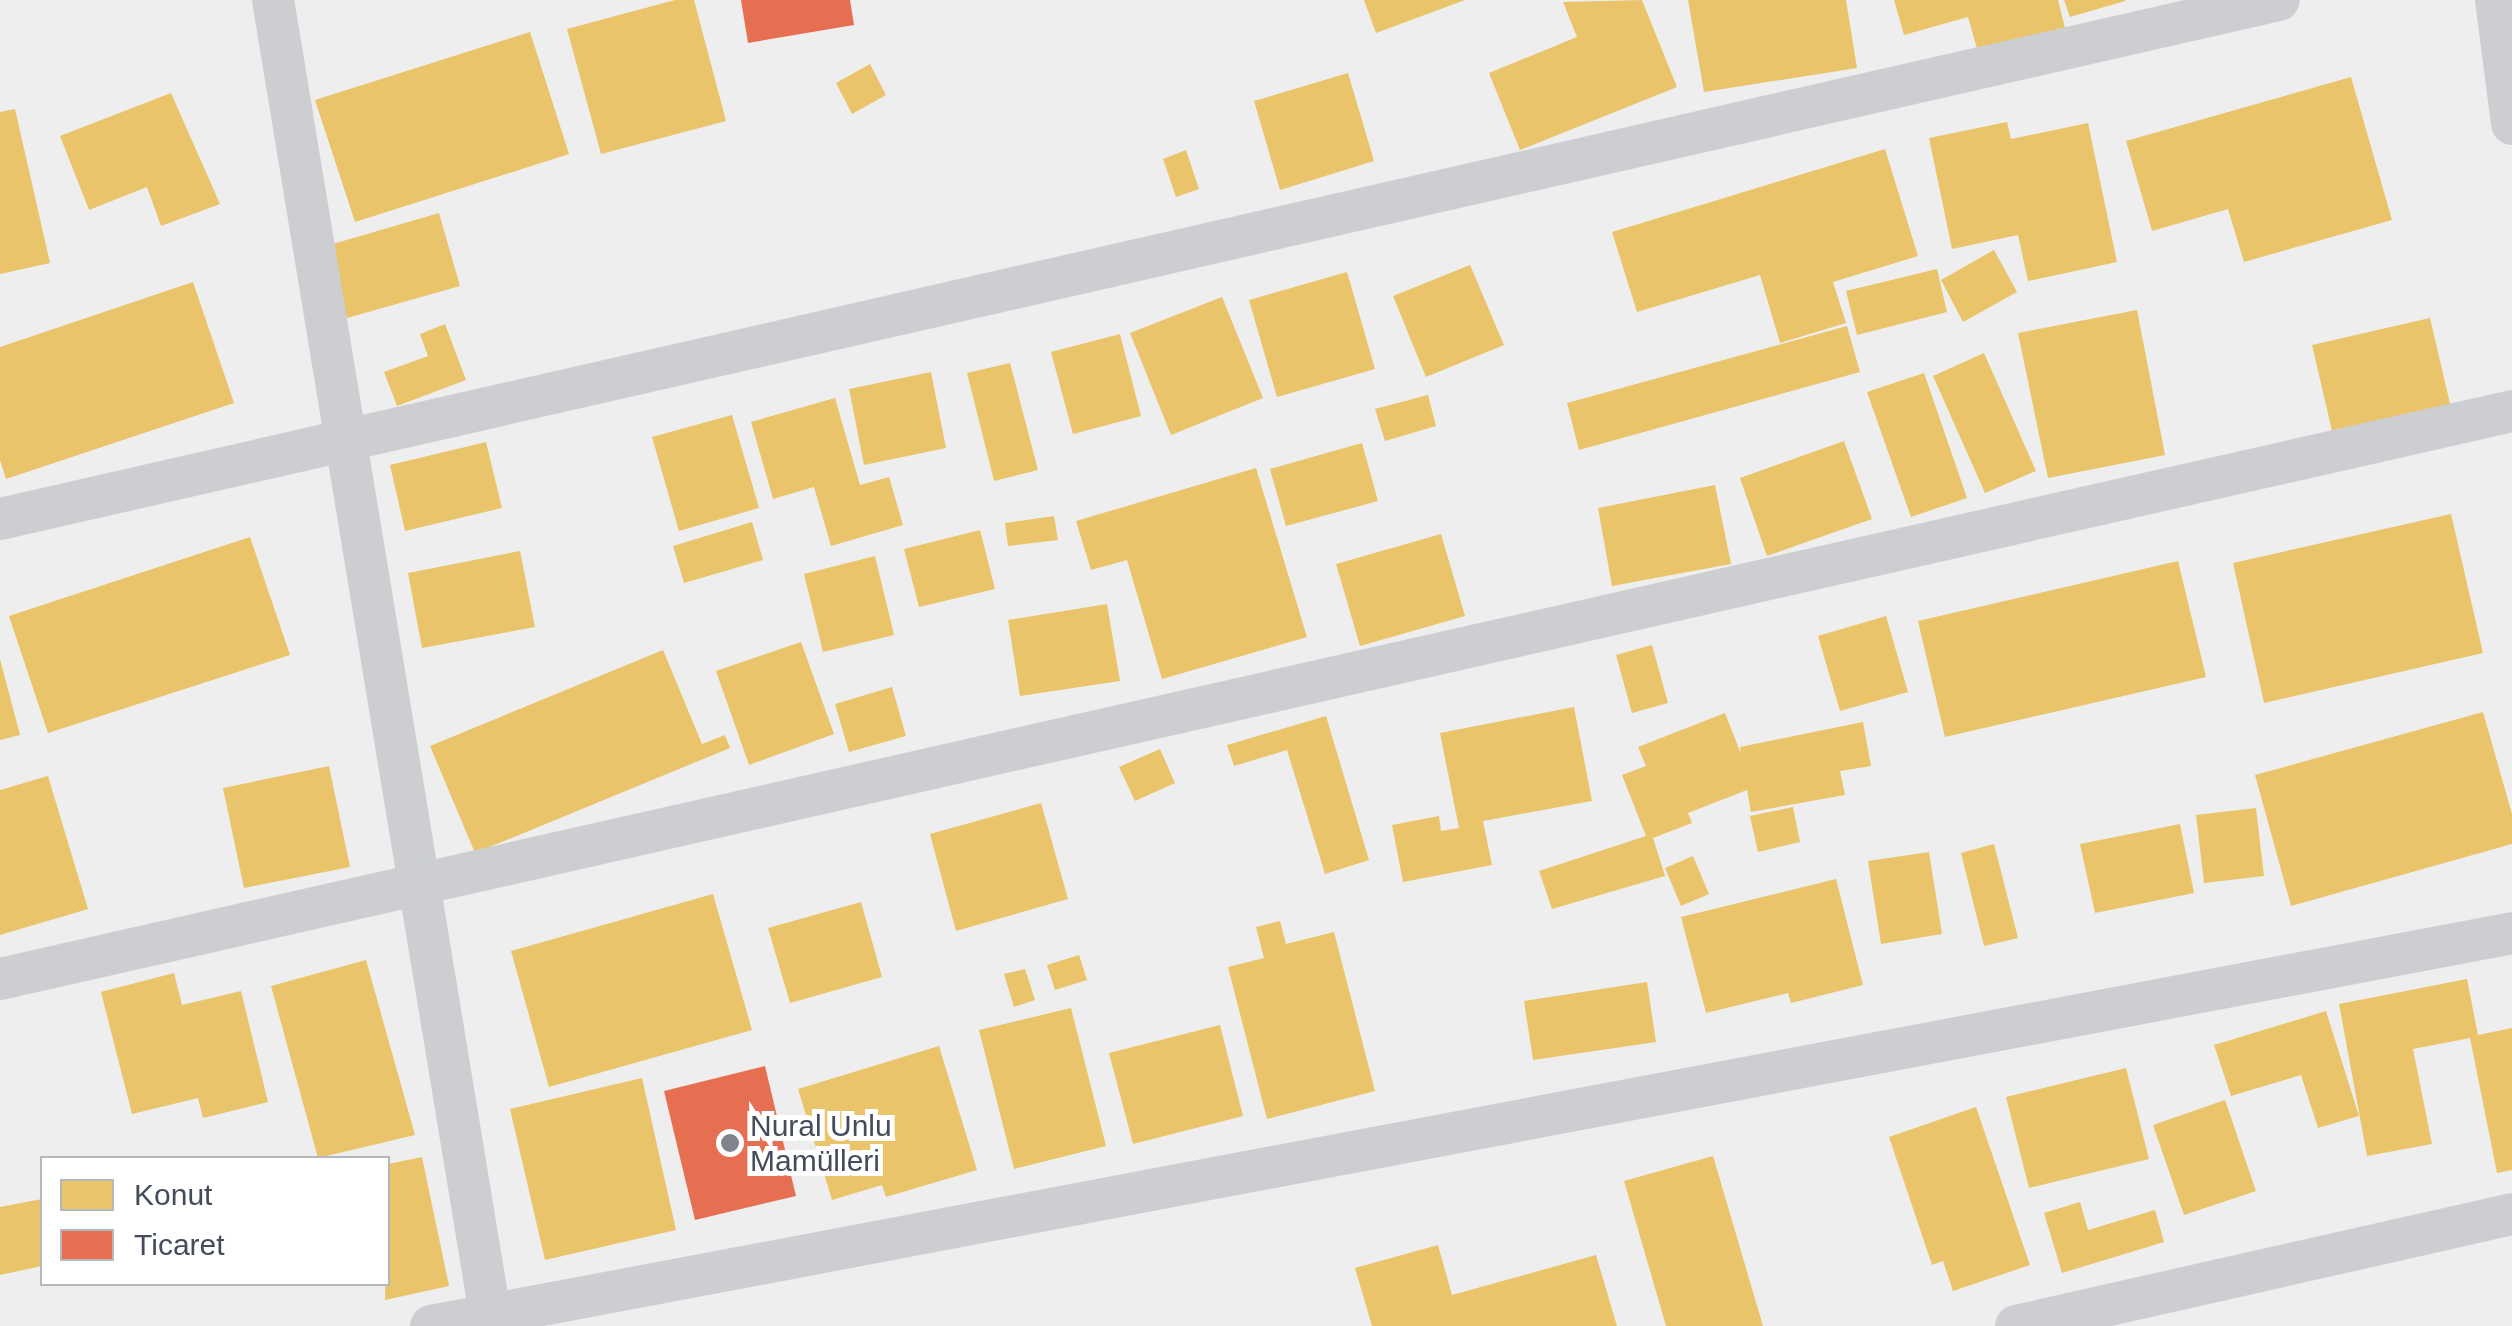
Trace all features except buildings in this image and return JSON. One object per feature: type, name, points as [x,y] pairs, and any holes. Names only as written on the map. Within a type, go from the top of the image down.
[{"type":"street","points":[[273,0],[491,1320]]},
{"type":"street","points":[[0,519],[2278,0]]},
{"type":"street","points":[[2496,0],[2512,124]]},
{"type":"street","points":[[0,979],[420,889],[2512,411]]},
{"type":"street","points":[[431,1326],[491,1320],[2512,932]]},
{"type":"street","points":[[2016,1326],[2512,1214]]},
{"type":"place","name":"Nural Unlu Mamülleri","points":[[730,1143]]}]
